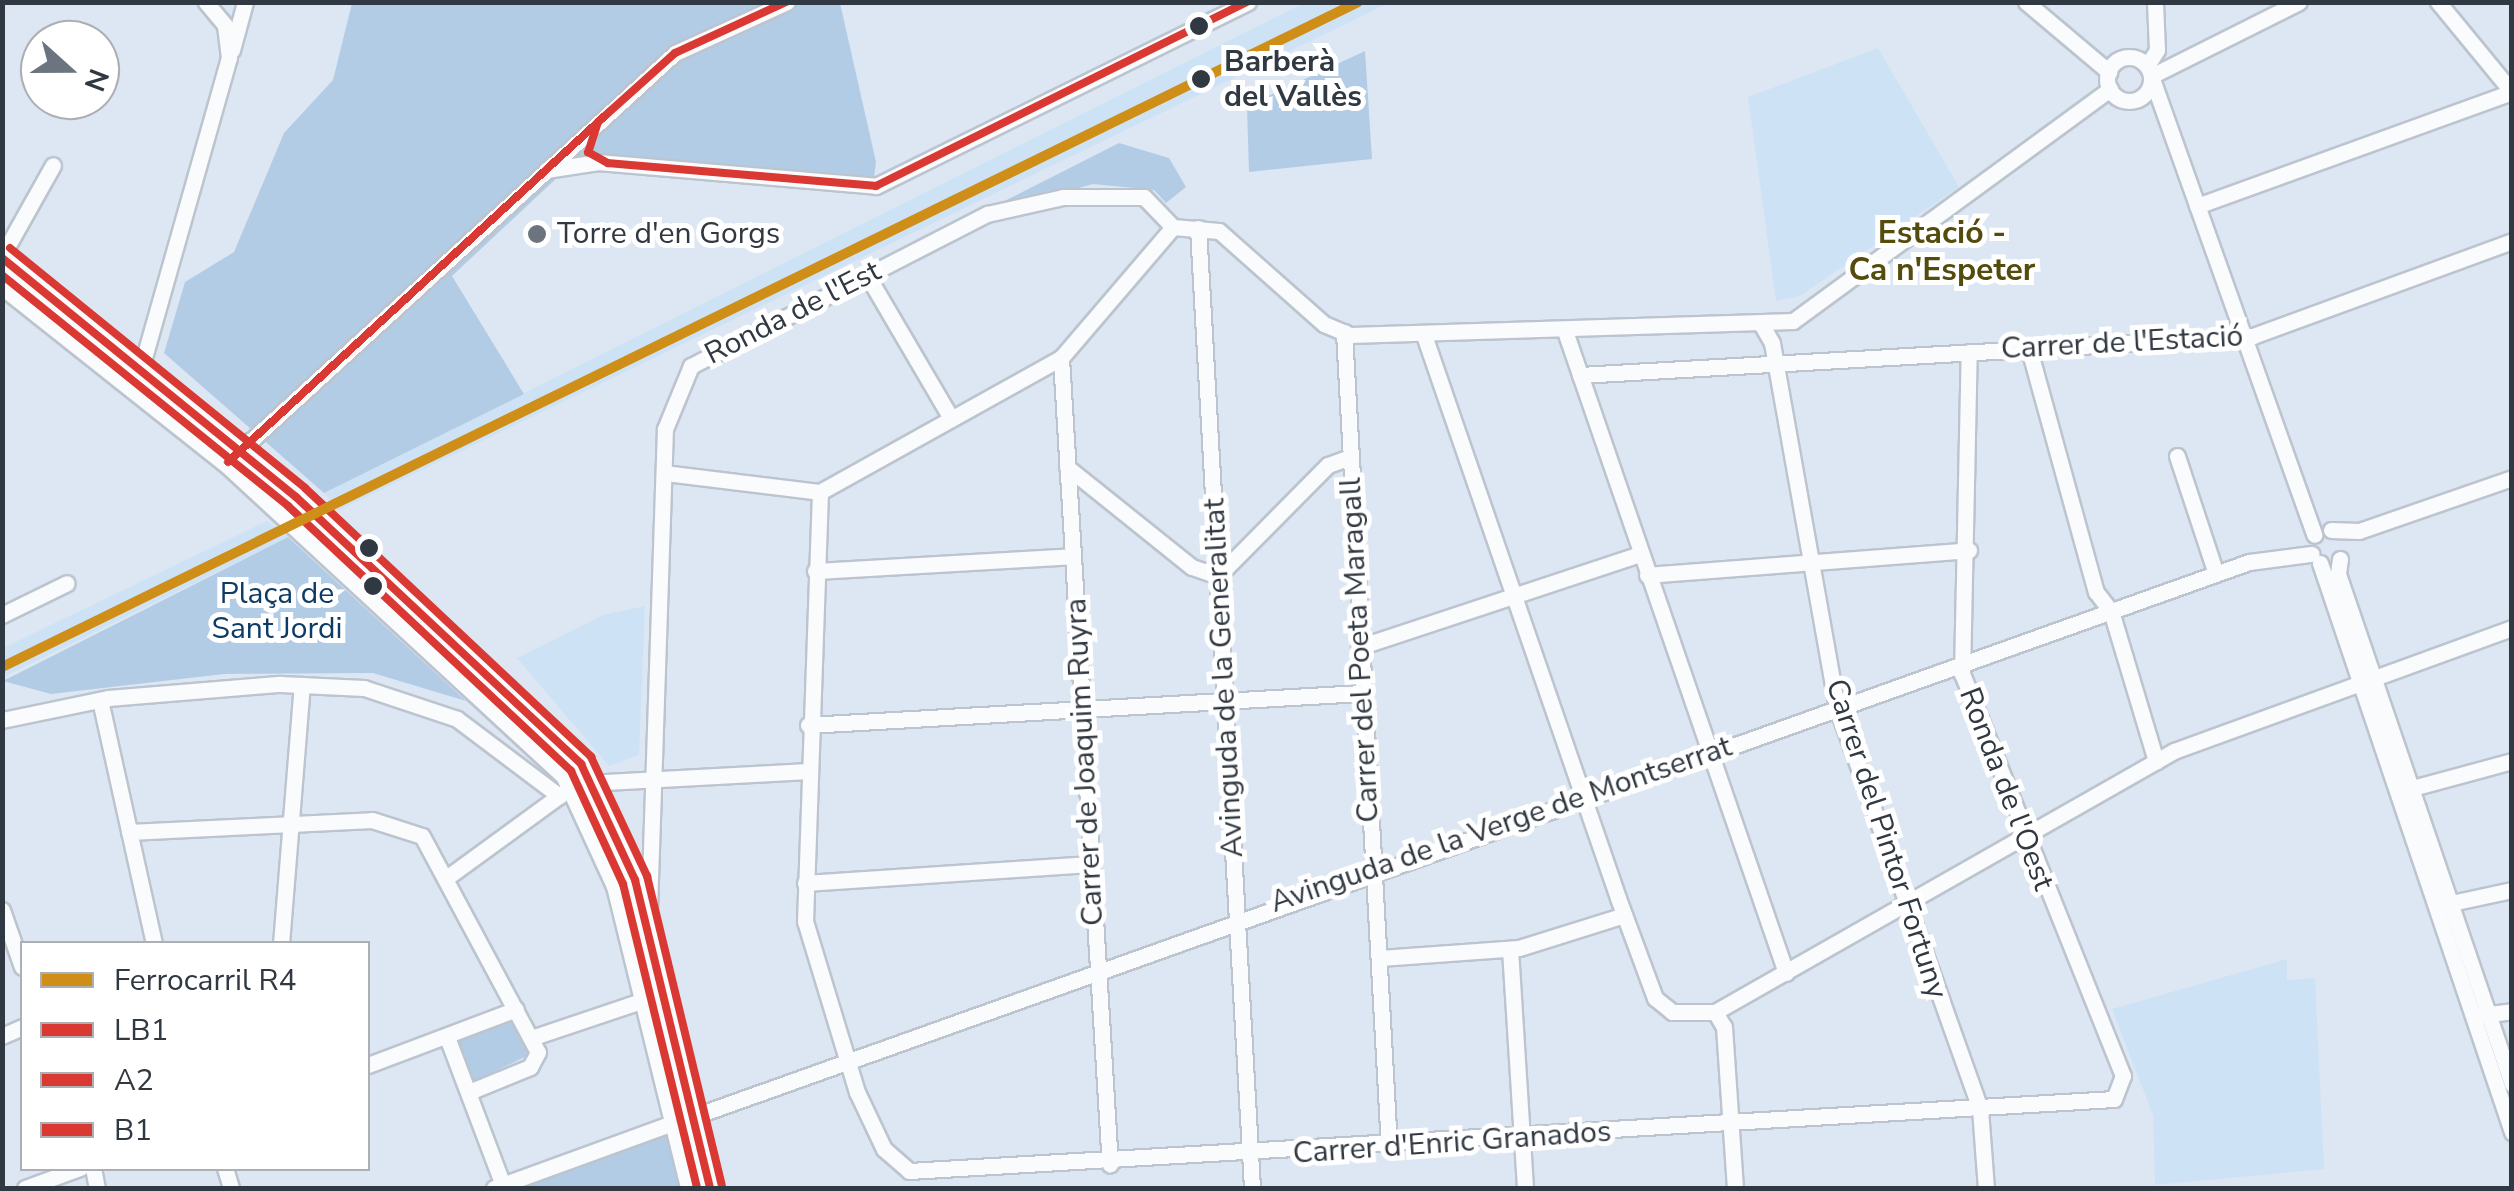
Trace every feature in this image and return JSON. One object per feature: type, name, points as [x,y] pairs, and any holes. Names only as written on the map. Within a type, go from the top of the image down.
[{"type":"street","points":[[206,2],[225,25],[229,58]]},
{"type":"street","points":[[140,372],[245,2]]},
{"type":"street","points":[[234,456],[674,53],[787,2]]},
{"type":"street","points":[[546,170],[608,163],[876,186],[1248,2]]},
{"type":"street","points":[[2026,2],[2109,72],[2110,89]]},
{"type":"street","points":[[2139,98],[2157,50],[2154,2]]},
{"type":"street","points":[[2149,71],[2299,2]]},
{"type":"street","points":[[2197,206],[2512,92],[2438,2]]},
{"type":"street","points":[[2109,72],[2128,57],[2149,71],[2314,535],[2315,558],[2366,679],[2481,1015],[2511,1126]]},
{"type":"street","points":[[2110,89],[2162,110]]},
{"type":"street","points":[[665,473],[820,492],[1061,358],[1173,227],[1219,231],[1344,332],[1425,338],[1566,332],[1760,322],[1818,310],[2110,89]]},
{"type":"street","points":[[598,122],[588,152],[608,163]]},
{"type":"street","points":[[53,164],[2,257],[553,729],[577,787]]},
{"type":"street","name":"Ronda de l'Est","points":[[692,1188],[687,1118],[648,929],[665,473],[674,394],[691,366],[987,214],[1063,196],[1144,197],[1173,227]]},
{"type":"street","name":"Avinguda de la Generalitat","points":[[1198,228],[1252,1188]]},
{"type":"street","name":"Carrer de l'Estació","points":[[1580,376],[2246,337],[2512,240]]},
{"type":"street","points":[[867,275],[950,418]]},
{"type":"street","points":[[2,283],[234,456]]},
{"type":"street","name":"Carrer del Pintor Fortuny","points":[[1760,322],[1776,366],[1837,706],[1980,1109],[1986,1188]]},
{"type":"street","name":"Carrer del Poeta Maragall","points":[[1344,332],[1358,647],[1390,1147]]},
{"type":"street","points":[[1566,332],[1786,973]]},
{"type":"street","points":[[1425,338],[1624,915],[1655,998],[1672,1012],[1715,1012],[2025,841],[2156,760],[2512,628]]},
{"type":"street","points":[[2029,349],[2096,592],[2112,612],[2156,760]]},
{"type":"street","name":"Ronda de l'Oest","points":[[1969,352],[1970,550],[1961,664],[2123,1091]]},
{"type":"street","name":"Carrer de Joaquim Ruyra","points":[[1061,358],[1110,1165]]},
{"type":"street","points":[[2177,456],[2216,574]]},
{"type":"street","points":[[1068,467],[1192,566],[1218,576],[1328,464],[1350,457]]},
{"type":"street","points":[[2314,535],[2332,530],[2359,531],[2512,478]]},
{"type":"street","points":[[820,492],[806,771],[805,883],[810,949],[844,1059]]},
{"type":"street","points":[[2332,530],[2342,554],[2366,679]]},
{"type":"street","points":[[2342,554],[2359,531]]},
{"type":"street","points":[[1647,576],[1970,550]]},
{"type":"street","name":"Avinguda de la Verge de Montserrat","points":[[499,1187],[1096,968],[2282,551],[2315,558],[2342,554]]},
{"type":"street","points":[[1358,647],[1513,592],[1640,554]]},
{"type":"street","points":[[815,571],[1073,556]]},
{"type":"street","points":[[2,615],[67,583]]},
{"type":"street","points":[[2,720],[100,700],[302,684],[364,688],[435,709],[577,787]]},
{"type":"street","points":[[281,941],[302,684]]},
{"type":"street","points":[[808,725],[1361,692]]},
{"type":"street","points":[[100,700],[153,941]]},
{"type":"street","points":[[2403,790],[2512,761]]},
{"type":"street","points":[[449,876],[577,787],[806,771]]},
{"type":"street","name":"Ronda de l'Est","points":[[577,787],[648,929]]},
{"type":"street","name":"Ronda de l'Est","points":[[577,787],[618,886],[647,1000],[710,1188]]},
{"type":"street","points":[[128,832],[390,821],[422,836],[449,876],[538,1052],[530,1067],[468,1092]]},
{"type":"street","points":[[805,883],[1090,864]]},
{"type":"street","points":[[2443,905],[2512,890]]},
{"type":"street","points":[[2,910],[20,961]]},
{"type":"street","points":[[1380,958],[1510,948],[1624,915]]},
{"type":"street","points":[[1510,948],[1525,1188]]},
{"type":"street","points":[[531,1038],[647,1000]]},
{"type":"street","points":[[370,1064],[516,1009]]},
{"type":"street","points":[[2481,1015],[2512,1011]]},
{"type":"street","points":[[1715,1012],[1732,1125],[1734,1188]]},
{"type":"street","points":[[2481,1015],[2512,1084]]},
{"type":"street","points":[[447,1036],[499,1187]]},
{"type":"street","name":"Carrer d'Enric Granados","points":[[844,1059],[898,1165],[966,1181],[1110,1165],[2105,1101],[2123,1091]]},
{"type":"street","points":[[24,1188],[72,1171]]},
{"type":"shaded area","points":[[1304,3],[1389,3],[339,510],[324,493]]},
{"type":"shaded area","points":[[1878,48],[1959,187],[1800,296],[1776,301],[1748,97]]},
{"type":"shaded area","points":[[267,521],[288,537],[3,677],[3,648]]},
{"type":"shaded area","points":[[645,606],[639,755],[609,766],[517,658],[603,615]]},
{"type":"shaded area","points":[[2287,959],[2287,980],[2315,978],[2324,1169],[2155,1185],[2153,1115],[2112,1009]]},
{"type":"green space","points":[[352,3],[840,3],[876,162],[872,194],[605,169],[560,175],[452,276],[524,394],[324,493],[164,353],[185,282],[234,252],[284,133],[333,80]]},
{"type":"green space","points":[[1365,51],[1372,159],[1249,172],[1247,106]]},
{"type":"green space","points":[[1119,143],[1169,158],[1186,187],[1166,203],[1154,190],[1093,184],[975,216]]},
{"type":"green space","name":"Plaça de Sant Jordi","points":[[288,537],[466,701],[373,673],[224,674],[51,694],[3,681]]},
{"type":"green space","points":[[513,1018],[529,1055],[471,1083],[457,1042]]},
{"type":"green space","points":[[672,1134],[684,1188],[512,1188]]},
{"type":"rail line","name":"R4","points":[[2,667],[1358,2]]},
{"type":"transit line","name":"LB1","points":[[786,2],[675,53],[598,122],[588,152],[608,163],[876,186],[1247,2]]},
{"type":"transit line","name":"LB1","points":[[228,462],[609,112]]},
{"type":"transit line","name":"B1","points":[[10,248],[305,488],[591,757],[647,876],[722,1185]]},
{"type":"transit line","name":"LB1","points":[[2,258],[296,497],[581,764],[635,880],[710,1188]]},
{"type":"transit line","name":"A2","points":[[2,275],[288,506],[571,771],[623,884],[697,1188]]},
{"type":"place","name":"Barberà del Vallès","points":[[1201,79]]},
{"type":"place","name":"Torre d'en Gorgs","points":[[537,234]]},
{"type":"district","name":"Estació - Ca n'Espeter","points":[[1942,252]]}]
